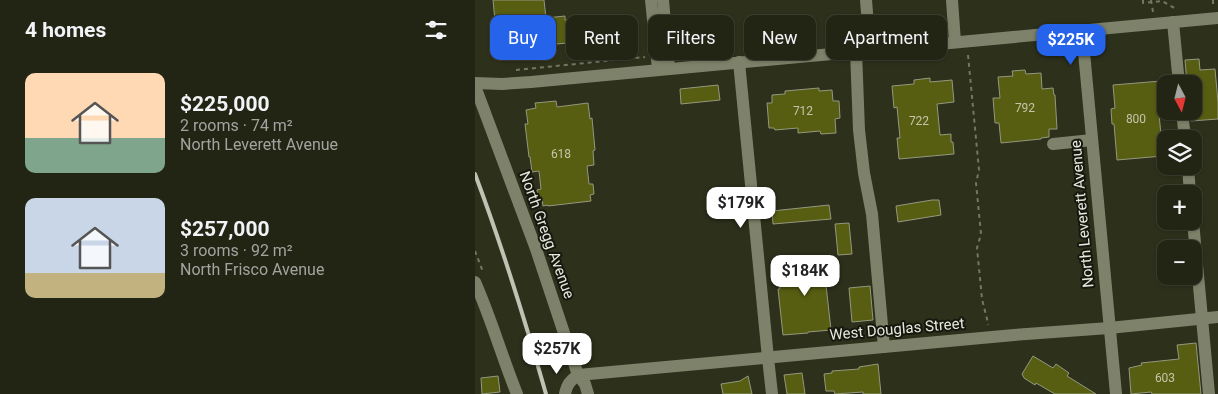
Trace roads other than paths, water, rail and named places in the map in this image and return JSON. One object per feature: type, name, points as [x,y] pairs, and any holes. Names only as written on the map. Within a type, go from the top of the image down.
[{"type":"street","points":[[651,0],[663,69]]},
{"type":"street","points":[[663,0],[663,69]]},
{"type":"street","points":[[866,0],[867,15]]},
{"type":"street","points":[[952,0],[955,42]]},
{"type":"street","points":[[947,43],[1173,22],[1216,12]]},
{"type":"street","points":[[1173,22],[1178,75]]},
{"type":"street","name":"North Leverett Avenue","points":[[1082,30],[1116,394]]},
{"type":"street","points":[[475,85],[531,82],[826,54]]},
{"type":"street","points":[[855,60],[859,130],[864,173],[872,214],[884,347]]},
{"type":"street","points":[[739,62],[772,394]]},
{"type":"street","name":"North Gregg Avenue","points":[[475,85],[536,249],[578,375],[585,384],[588,394]]},
{"type":"street","points":[[1053,144],[1092,140]]},
{"type":"street","points":[[1194,230],[1209,394]]},
{"type":"street","points":[[475,282],[488,312],[517,394]]},
{"type":"street","name":"West Douglas Street","points":[[578,375],[1218,317]]},
{"type":"street","points":[[565,394],[566,386],[578,375]]},
{"type":"railway","points":[[475,174],[513,283],[546,394]]}]
